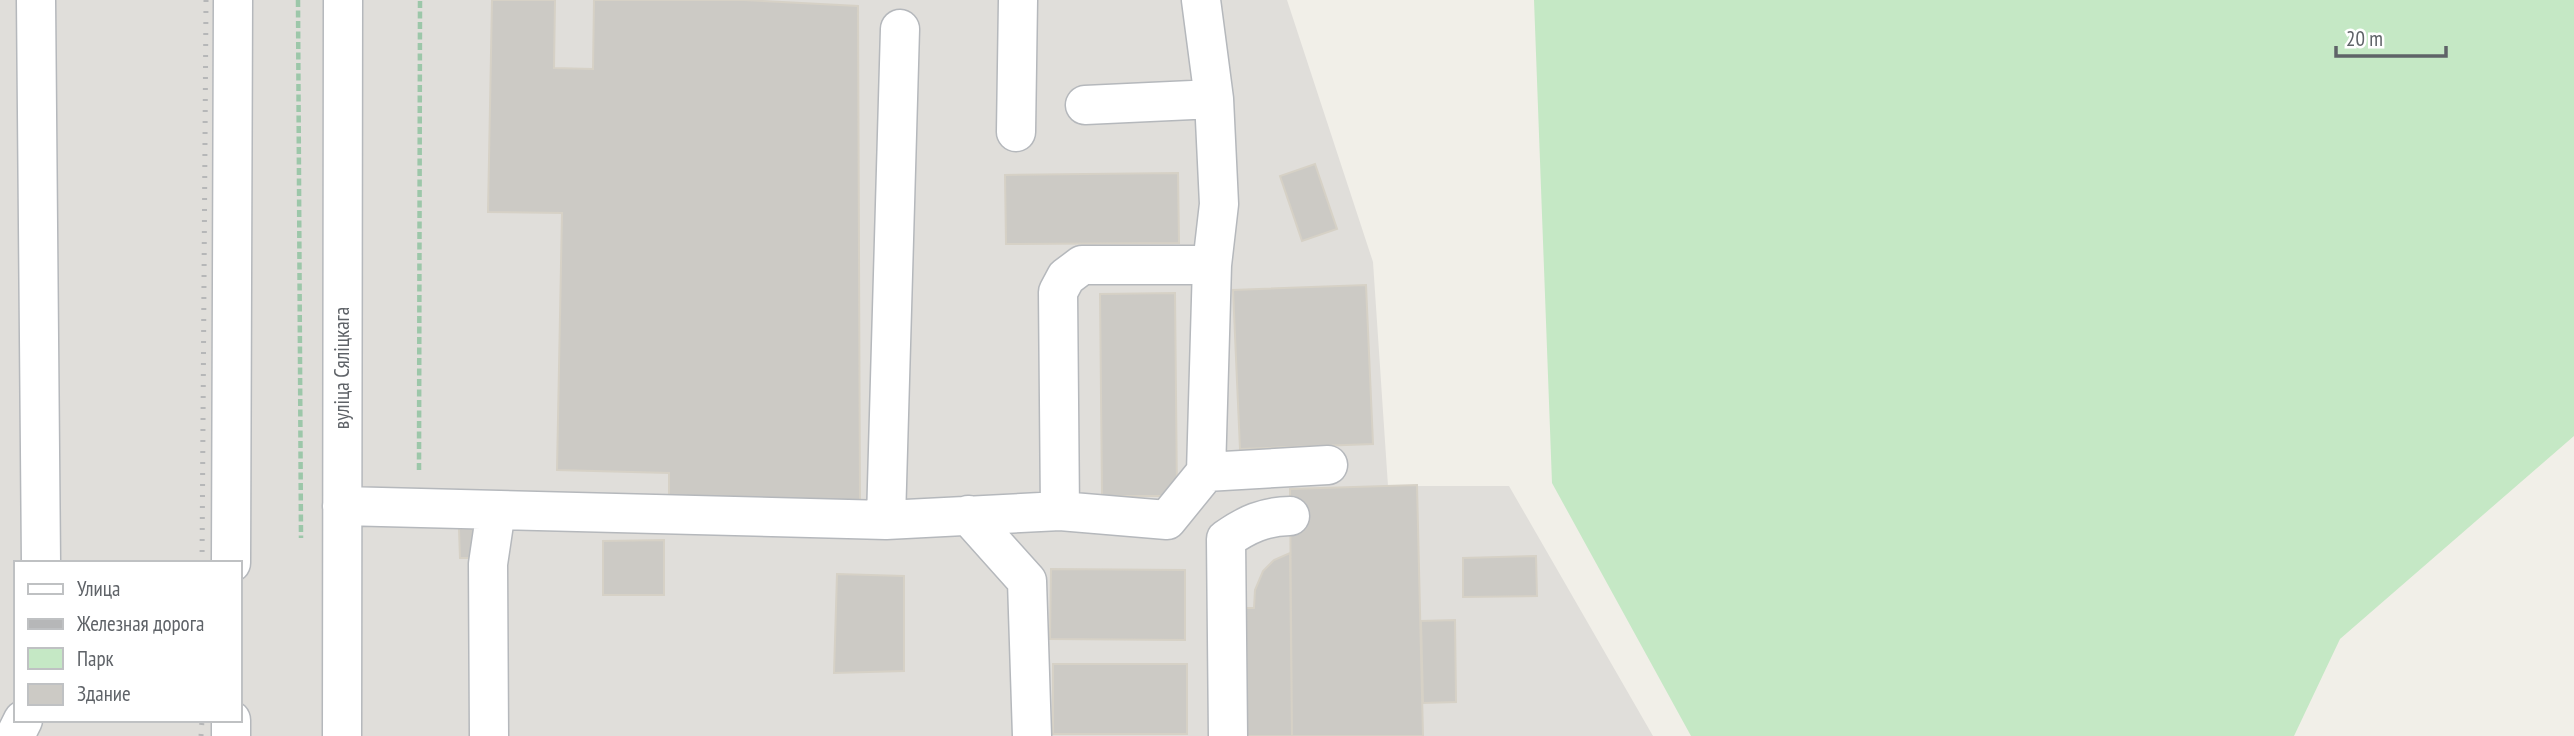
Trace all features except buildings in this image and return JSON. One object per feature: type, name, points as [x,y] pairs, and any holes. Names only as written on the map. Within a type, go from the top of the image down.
[{"type":"street","points":[[36,0],[41,561]]},
{"type":"street","points":[[231,561],[233,0]]},
{"type":"street","name":"вуліца Сяліцкага","points":[[342,736],[343,0]]},
{"type":"street","points":[[1016,132],[1018,0]]},
{"type":"street","points":[[342,506],[886,520],[1060,511],[1167,520],[1206,472],[1212,265],[1219,204],[1214,99],[1201,0]]},
{"type":"street","points":[[886,520],[900,29]]},
{"type":"street","points":[[1085,106],[1214,99]]},
{"type":"street","points":[[1060,511],[1058,292],[1066,277],[1082,265],[1212,265]]},
{"type":"street","points":[[1206,472],[1328,465]]},
{"type":"street","points":[[489,736],[488,565],[496,510]]},
{"type":"street","points":[[968,515],[1027,581],[1032,736]]},
{"type":"street","points":[[1228,736],[1226,540],[1245,526],[1275,516],[1290,516]]},
{"type":"path","points":[[298,0],[301,547]]},
{"type":"path","points":[[413,508],[421,461],[420,0]]},
{"type":"shaded area","points":[[0,0],[1287,0],[1373,262],[1388,486],[1509,486],[1653,736],[0,736]]},
{"type":"green space","points":[[1534,0],[2574,0],[2574,436],[2340,639],[2294,736],[1691,736],[1552,483]]},
{"type":"railway","points":[[202,561],[206,0]]},
{"type":"railway","points":[[201,736],[202,722]]}]
